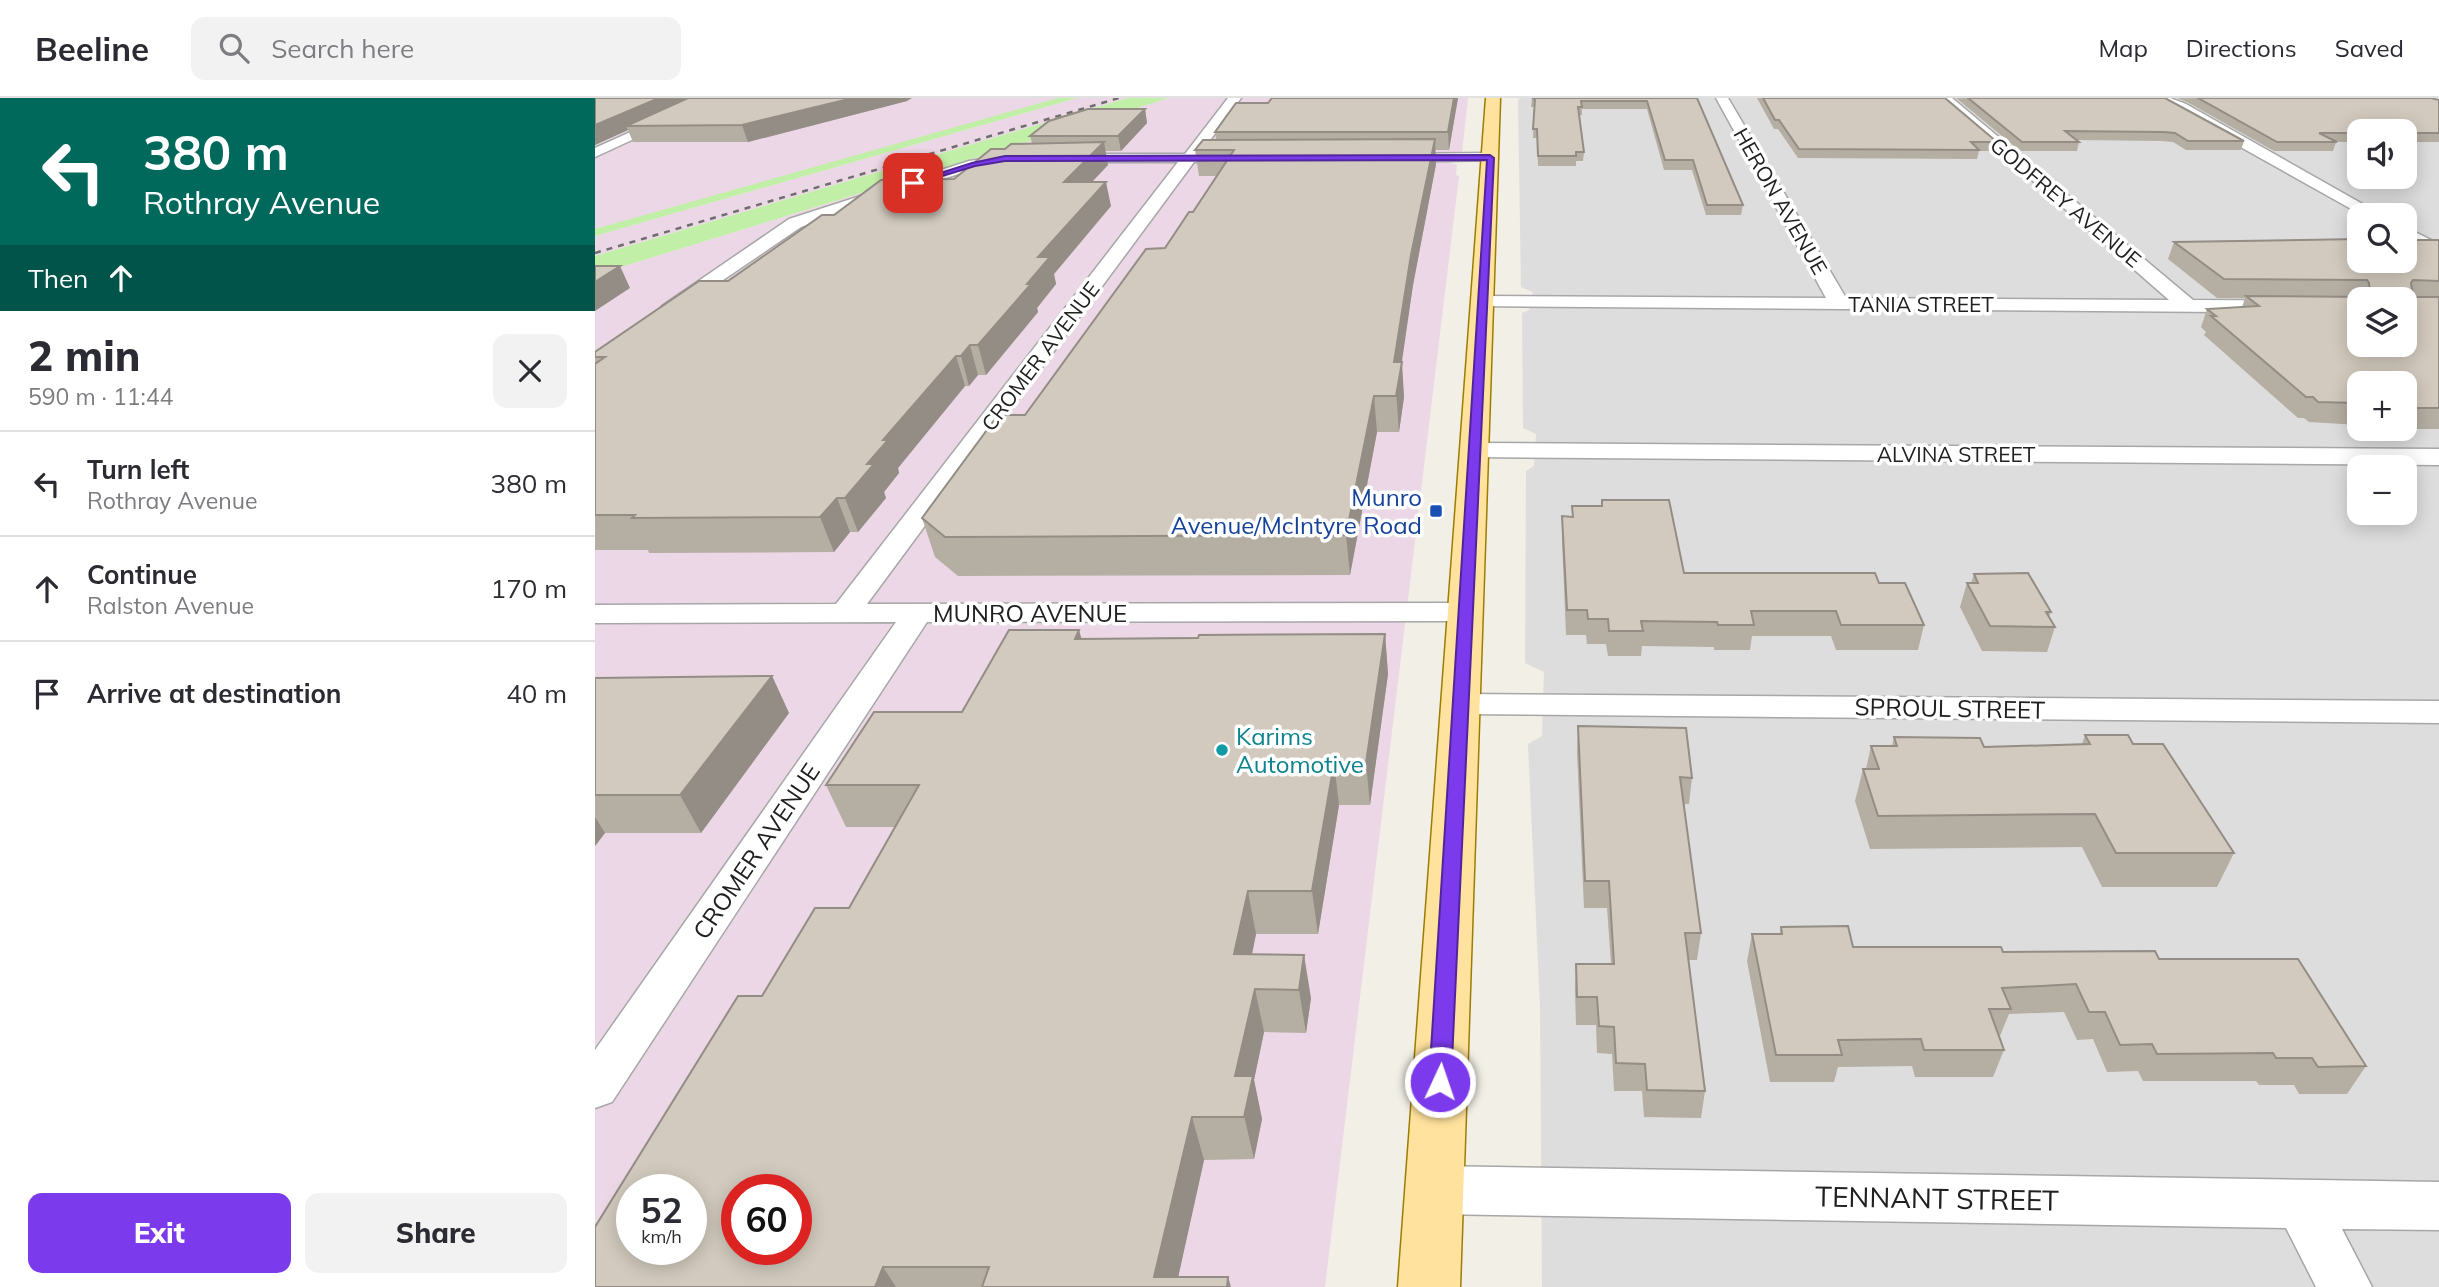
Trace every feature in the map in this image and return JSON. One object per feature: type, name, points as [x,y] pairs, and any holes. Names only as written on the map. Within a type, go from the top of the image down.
[{"type":"main road","points":[[1429,1287],[1493,98]]},
{"type":"street","points":[[595,153],[717,98]]},
{"type":"street","name":"CROMER AVENUE","points":[[845,614],[1235,98]]},
{"type":"street","name":"HERON AVENUE","points":[[1722,98],[1839,303]]},
{"type":"street","name":"GODFREY AVENUE","points":[[1944,98],[2188,306]]},
{"type":"street","points":[[2160,98],[2175,101],[2353,203]]},
{"type":"street","points":[[2421,98],[2439,101]]},
{"type":"street","points":[[2432,98],[2439,101]]},
{"type":"street","points":[[661,313],[795,223],[935,176],[1005,159],[1259,158]]},
{"type":"street","points":[[1368,158],[1490,158]]},
{"type":"street","points":[[2417,239],[2439,252]]},
{"type":"street","name":"TANIA STREET","points":[[1483,302],[2347,307]]},
{"type":"street","name":"ALVINA STREET","points":[[1473,450],[2439,457]]},
{"type":"street","name":"MUNRO AVENUE","points":[[595,614],[1465,612]]},
{"type":"street","name":"CROMER AVENUE","points":[[595,1088],[918,613]]},
{"type":"street","name":"SPROUL STREET","points":[[1461,704],[2439,712]]},
{"type":"street","name":"TENNANT STREET","points":[[1434,1190],[2439,1206]]},
{"type":"street","points":[[2301,1204],[2345,1287]]},
{"type":"shaded area","points":[[595,98],[1068,98],[595,232]]},
{"type":"shaded area","points":[[1077,98],[1128,98],[595,256],[595,236]]},
{"type":"shaded area","points":[[1169,98],[1468,98],[1462,152],[1453,152],[1451,163],[1457,165],[1456,175],[1459,176],[1325,1287],[595,1287],[595,275]]},
{"type":"shaded area","points":[[1521,98],[2439,98],[2439,1287],[1542,1287],[1540,1007],[1528,744],[1542,736],[1544,672],[1525,663],[1526,471],[1534,466],[1536,434],[1523,428],[1522,313],[1529,310],[1533,292],[1521,287],[1518,99]]},
{"type":"green space","points":[[1058,98],[1077,98],[595,236],[595,229]]},
{"type":"green space","points":[[1128,98],[1169,98],[595,275],[595,256]]},
{"type":"building","points":[[595,98],[659,98],[595,125]]},
{"type":"building","points":[[688,98],[853,98],[742,125],[626,126]]},
{"type":"building","points":[[1272,98],[1454,98],[1448,132],[1215,132],[1236,103],[1268,103]]},
{"type":"building","points":[[1532,98],[1697,98],[1743,205],[1707,205],[1693,160],[1665,160],[1647,101],[1581,101],[1582,107],[1578,107],[1584,152],[1576,152],[1576,156],[1538,156],[1537,129],[1533,129],[1535,99]]},
{"type":"building","points":[[1763,98],[1945,98],[1997,142],[1971,142],[1979,150],[1799,149],[1779,120],[1775,120]]},
{"type":"building","points":[[1968,98],[2165,98],[2244,141],[2188,141],[2175,133],[2164,132],[2065,131],[2079,142],[2022,142]]},
{"type":"building","points":[[2198,98],[2439,100],[2439,133],[2417,133],[2417,119],[2347,119],[2347,133],[2319,133],[2337,142],[2277,142]]},
{"type":"building","points":[[1088,109],[1145,109],[1118,136],[1030,136],[1049,121]]},
{"type":"building","points":[[1435,139],[1411,255],[1394,362],[1402,362],[1396,396],[1374,396],[1346,535],[945,537],[922,518],[998,415],[1025,415],[1146,249],[1165,248],[1189,212],[1193,212],[1234,150],[1195,150],[1203,140]]},
{"type":"building","points":[[1104,142],[1064,182],[1106,182],[1038,257],[1050,257],[1027,284],[1031,284],[978,345],[970,345],[961,356],[956,356],[883,440],[888,440],[867,464],[874,464],[845,498],[837,498],[820,517],[632,518],[635,515],[595,515],[595,364],[605,357],[595,357],[595,352],[699,281],[728,281],[822,215],[834,215],[881,180],[954,179],[991,149],[1005,149],[1011,144]]},
{"type":"building","points":[[2347,239],[2347,273],[2417,273],[2417,240],[2439,240],[2439,281],[2413,280],[2412,287],[2369,287],[2367,280],[2224,279],[2174,242]]},
{"type":"building","points":[[595,266],[620,266],[595,282]]},
{"type":"building","points":[[2246,296],[2347,297],[2347,357],[2417,357],[2417,297],[2439,297],[2439,408],[2417,408],[2417,371],[2347,371],[2347,403],[2318,402],[2313,397],[2306,397],[2211,316],[2216,316],[2207,309],[2259,306]]},
{"type":"building","points":[[1602,500],[1669,500],[1684,573],[1875,573],[1879,583],[1905,583],[1924,625],[1841,625],[1836,611],[1751,611],[1754,625],[1641,621],[1643,631],[1609,631],[1608,619],[1588,619],[1587,610],[1567,610],[1562,516],[1573,517],[1572,506],[1602,506]]},
{"type":"building","points":[[2028,573],[2051,612],[2046,612],[2055,627],[1990,626],[1967,583],[1978,583],[1974,574]]},
{"type":"building","points":[[1009,630],[1079,630],[1075,639],[1385,634],[1366,763],[1334,763],[1312,891],[1248,891],[1234,954],[1304,955],[1299,990],[1255,989],[1235,1076],[1253,1076],[1244,1117],[1192,1117],[1154,1277],[1228,1277],[1227,1287],[982,1287],[989,1267],[883,1267],[875,1287],[595,1287],[595,1227],[616,1193],[616,1265],[707,1265],[707,1174],[628,1174],[738,996],[762,996],[815,908],[849,908],[919,785],[826,785],[874,712],[962,712]]},
{"type":"building","points":[[772,676],[680,795],[595,795],[595,678]]},
{"type":"building","points":[[1578,726],[1686,728],[1692,778],[1680,777],[1701,933],[1685,933],[1705,1091],[1647,1090],[1645,1064],[1616,1063],[1614,1027],[1599,1026],[1597,997],[1577,997],[1576,964],[1614,964],[1609,881],[1585,881]]},
{"type":"building","points":[[2085,735],[2128,735],[2133,744],[2163,744],[2234,853],[2116,853],[2095,814],[1878,816],[1863,769],[1879,769],[1871,746],[1897,746],[1894,737],[1980,738],[1984,747],[2090,744]]},
{"type":"building","points":[[1848,926],[1853,947],[2001,947],[2003,952],[2155,951],[2159,959],[2298,959],[2366,1066],[2318,1067],[2312,1058],[2276,1058],[2273,1053],[2157,1054],[2152,1044],[2120,1045],[2105,1012],[2089,1012],[2076,984],[2002,988],[2011,1009],[1989,1009],[2004,1050],[1924,1050],[1921,1039],[1838,1040],[1842,1055],[1776,1055],[1752,934],[1782,934],[1781,927]]},
{"type":"railway","points":[[595,253],[1119,98]]},
{"type":"place","name":"Munro Avenue/McIntyre Road","points":[[1436,511]]},
{"type":"place","name":"Karims Automotive","points":[[1222,750]]},
{"type":"route","points":[[913,183],[974,164],[1005,159],[1490,158],[1440,1082]]}]
